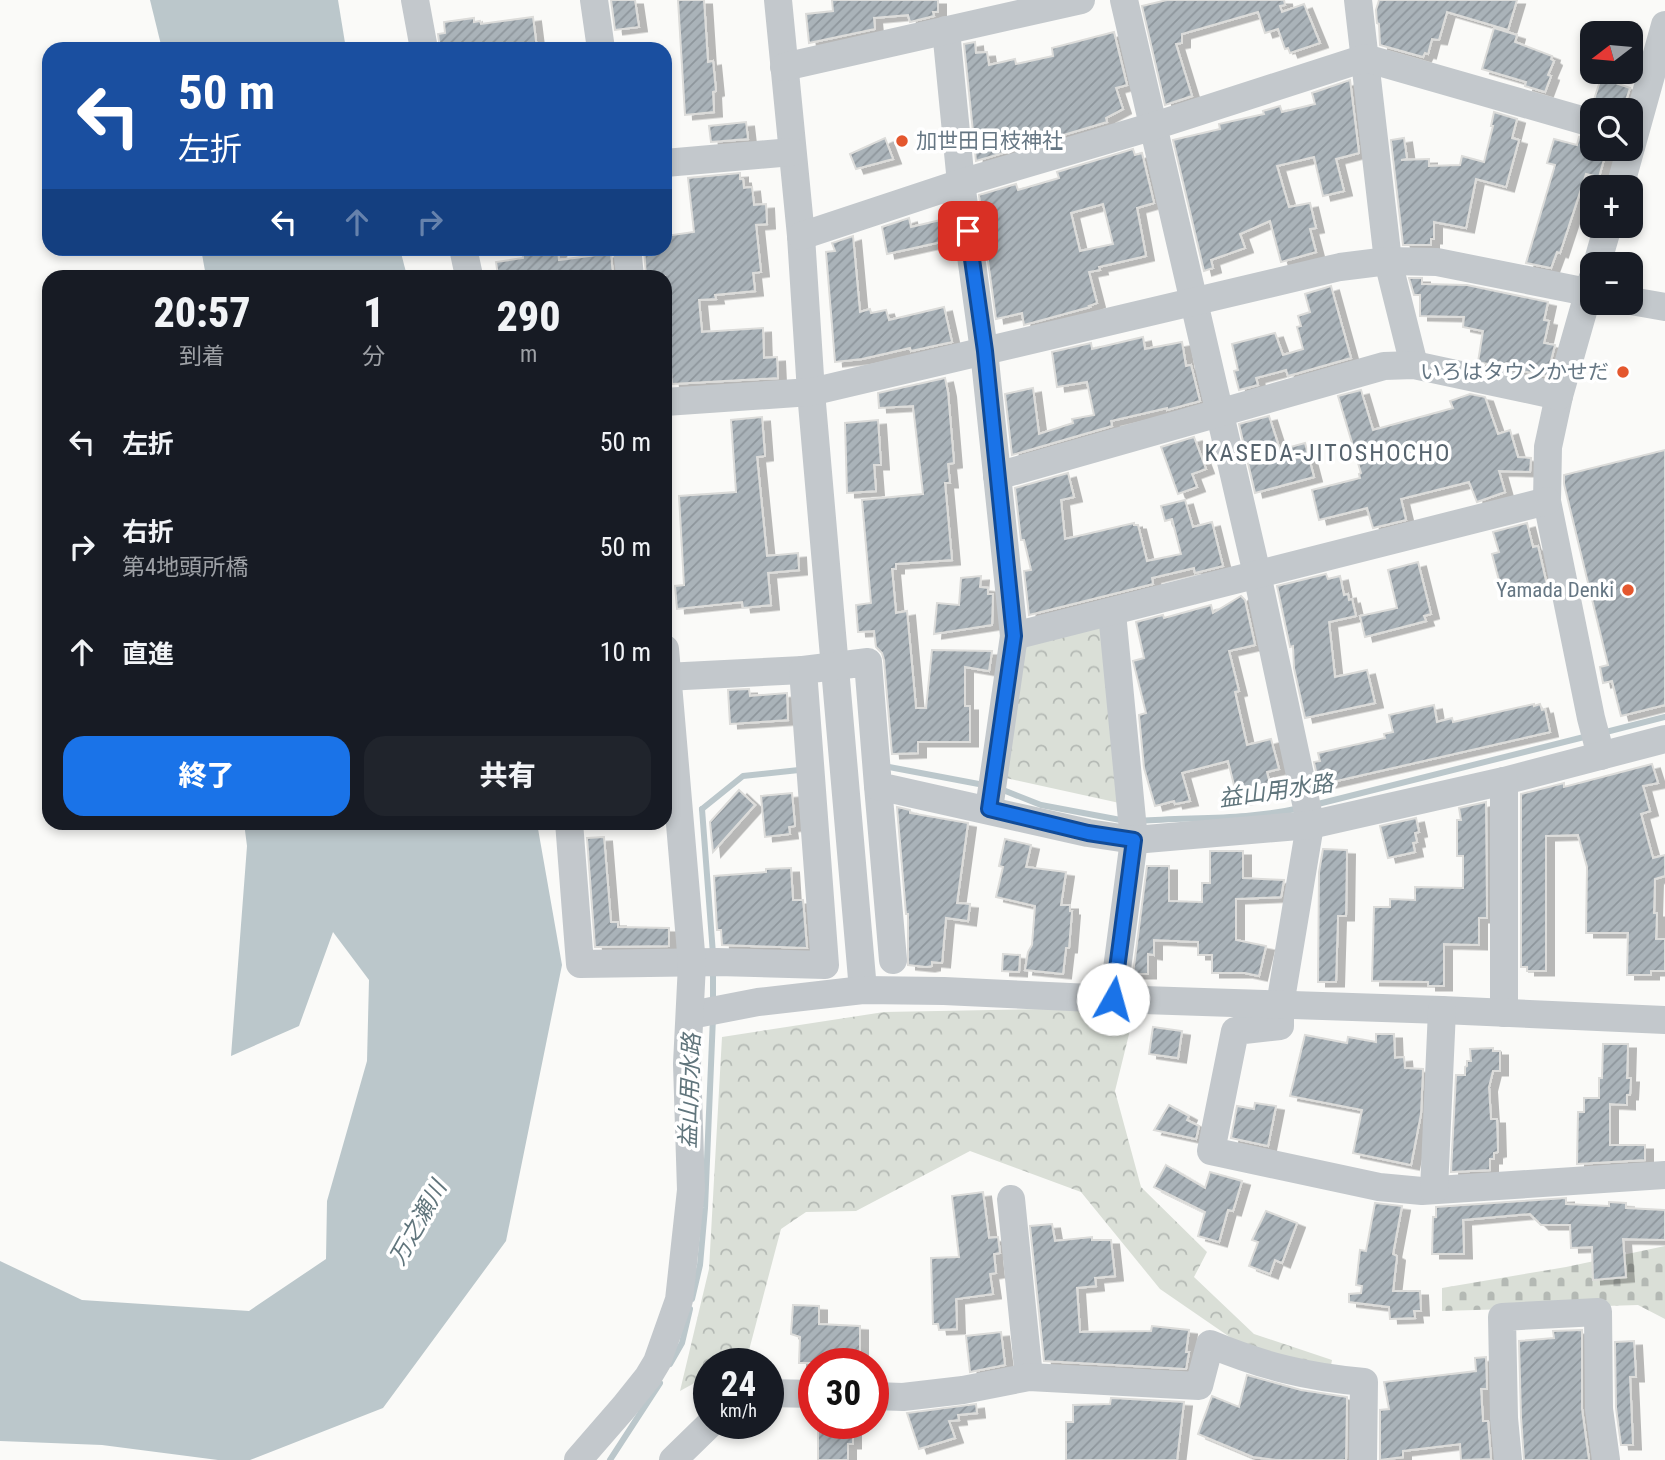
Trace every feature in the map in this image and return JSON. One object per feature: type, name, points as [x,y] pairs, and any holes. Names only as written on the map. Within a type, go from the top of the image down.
[{"type":"street","points":[[415,0],[423,42]]},
{"type":"street","points":[[594,0],[600,42]]},
{"type":"street","points":[[778,0],[801,236],[811,392],[863,990]]},
{"type":"street","points":[[784,67],[1081,0]]},
{"type":"street","points":[[1124,0],[1257,574],[1309,821],[1280,1005],[1280,1026],[1235,1031],[1211,1151],[1379,1186],[1422,1191],[1665,1174]]},
{"type":"street","points":[[1358,0],[1388,261],[1414,366]]},
{"type":"street","points":[[1643,101],[1665,25]]},
{"type":"street","points":[[946,30],[961,183],[985,351],[1014,636],[991,793]]},
{"type":"street","points":[[801,236],[961,183],[1154,126],[1365,58],[1580,120]]},
{"type":"street","points":[[672,162],[792,152]]},
{"type":"street","points":[[672,402],[811,392],[1340,267],[1388,261],[1437,262],[1580,287]]},
{"type":"street","points":[[1643,303],[1665,307]]},
{"type":"street","points":[[1583,315],[1559,396],[1548,447],[1547,501],[1601,757]]},
{"type":"street","points":[[997,476],[1384,366],[1414,366],[1559,396]]},
{"type":"street","points":[[1014,636],[1547,501]]},
{"type":"street","points":[[1112,613],[1133,825],[1113,999]]},
{"type":"street","points":[[672,667],[803,670],[868,662],[893,960]]},
{"type":"street","points":[[570,830],[580,964],[825,965],[803,670]]},
{"type":"street","points":[[578,1460],[648,1377],[670,1329],[679,1300],[691,1190],[687,1064],[707,1011],[704,963],[682,828],[672,726]]},
{"type":"street","points":[[878,786],[991,793],[1088,833],[1133,825],[1309,821],[1504,781],[1665,739]]},
{"type":"street","points":[[1503,1013],[1504,781]]},
{"type":"street","points":[[707,1011],[863,990],[1665,1020]]},
{"type":"street","points":[[1434,1190],[1443,1010]]},
{"type":"street","points":[[1011,1199],[1029,1377]]},
{"type":"street","points":[[1508,1460],[1504,1418],[1502,1317],[1598,1312],[1599,1409],[1606,1460]]},
{"type":"street","points":[[889,1397],[963,1390],[1029,1377],[1199,1386],[1210,1344],[1264,1365],[1309,1375],[1364,1382],[1363,1460]]},
{"type":"street","points":[[673,1460],[694,1439]]},
{"type":"green space","points":[[1100,624],[1124,804],[1006,778],[1022,646]]},
{"type":"green space","points":[[1047,1009],[1134,1014],[1115,1091],[1141,1187],[1207,1252],[1194,1277],[1254,1334],[1332,1360],[1330,1371],[1253,1353],[1160,1289],[1081,1192],[970,1151],[856,1211],[806,1212],[781,1229],[750,1348],[693,1348],[693,1384],[680,1391],[709,1269],[722,1037],[884,1012]]},
{"type":"green space","points":[[1665,1246],[1665,1319],[1638,1305],[1442,1311],[1442,1288],[1566,1267]]},
{"type":"water","points":[[150,0],[338,0],[345,42],[160,42]]},
{"type":"water","points":[[202,256],[402,256],[405,270],[205,270]]},
{"type":"water","name":"万之瀬川","points":[[245,830],[538,830],[562,965],[506,1241],[383,1408],[250,1460],[218,1460],[102,1445],[0,1441],[0,1261],[82,1300],[249,1311],[326,1259],[327,1201],[367,1061],[369,980],[333,932],[299,1026],[231,1056],[247,846]]},
{"type":"building","points":[[611,0],[635,0],[639,27],[615,30]]},
{"type":"building","points":[[678,0],[704,0],[708,62],[713,61],[716,91],[713,92],[714,112],[685,115]]},
{"type":"building","points":[[832,0],[938,0],[938,12],[933,12],[934,16],[910,22],[908,15],[874,18],[875,29],[809,43],[806,14],[833,11]]},
{"type":"building","points":[[1167,0],[1284,0],[1285,5],[1280,6],[1282,12],[1304,4],[1320,43],[1290,53],[1288,48],[1285,49],[1278,29],[1265,33],[1258,12],[1182,34],[1182,43],[1176,44],[1192,96],[1165,105],[1142,6]]},
{"type":"building","points":[[1379,0],[1517,0],[1508,30],[1447,12],[1439,40],[1432,39],[1428,54],[1425,53],[1423,57],[1380,45],[1376,10]]},
{"type":"building","points":[[533,17],[536,42],[439,42],[438,34],[445,33],[444,22],[474,18],[474,22],[480,21],[481,24]]},
{"type":"building","points":[[1494,28],[1517,35],[1515,42],[1552,56],[1554,61],[1545,92],[1525,86],[1526,82],[1482,69]]},
{"type":"building","points":[[1114,32],[1127,85],[1116,88],[1123,109],[1106,118],[1107,122],[976,161],[964,44],[975,42],[976,53],[987,52],[989,65],[1015,59],[1016,64],[1053,56],[1052,48]]},
{"type":"building","points":[[1350,80],[1359,153],[1336,159],[1344,191],[1323,196],[1314,157],[1277,166],[1289,207],[1310,203],[1316,228],[1310,229],[1316,252],[1281,262],[1270,221],[1240,234],[1245,248],[1211,260],[1213,268],[1204,271],[1173,140],[1220,129],[1219,124],[1264,114],[1263,111],[1280,106],[1282,112],[1315,104],[1312,93]]},
{"type":"building","points":[[1599,84],[1618,84],[1630,88],[1627,98],[1595,98]]},
{"type":"building","points":[[1494,112],[1517,119],[1512,138],[1519,140],[1506,187],[1476,179],[1466,228],[1434,222],[1434,239],[1431,239],[1431,245],[1403,245],[1391,140],[1404,138],[1407,159],[1401,160],[1429,159],[1429,166],[1460,165],[1462,156],[1484,162]]},
{"type":"building","points":[[746,122],[748,139],[711,142],[709,126]]},
{"type":"building","points":[[1580,137],[1580,161],[1604,161],[1600,175],[1580,175],[1580,192],[1560,253],[1557,252],[1551,268],[1526,263],[1555,165],[1547,163],[1554,139],[1577,145]]},
{"type":"building","points":[[885,138],[893,159],[856,169],[850,154]]},
{"type":"building","points":[[1133,149],[1135,155],[1142,153],[1154,203],[1137,208],[1146,256],[1099,267],[1100,270],[1089,272],[1097,303],[1090,307],[1024,325],[1022,313],[996,319],[979,195],[1016,184],[1018,190],[1059,178],[1057,172]],"holes":[[[1103,204],[1113,244],[1080,251],[1071,213]]]},
{"type":"building","points":[[740,173],[744,188],[752,187],[754,205],[766,204],[767,224],[756,225],[761,272],[753,273],[755,291],[715,295],[716,299],[699,300],[702,332],[763,328],[764,358],[777,357],[778,378],[672,384],[672,270],[646,270],[645,256],[672,256],[672,235],[694,232],[688,178]]},
{"type":"building","points":[[909,218],[911,227],[945,219],[950,240],[887,254],[882,227]]},
{"type":"building","points":[[853,236],[860,312],[870,309],[871,313],[886,310],[889,320],[944,307],[952,342],[835,362],[826,252],[835,251],[832,243]]},
{"type":"building","points":[[559,256],[559,260],[611,256],[612,270],[497,270],[496,262]]},
{"type":"building","points":[[1409,278],[1422,278],[1422,284],[1467,285],[1548,302],[1544,320],[1549,321],[1544,343],[1555,345],[1547,376],[1478,362],[1483,331],[1463,327],[1464,317],[1420,316],[1420,295],[1414,295]]},
{"type":"building","points":[[1331,286],[1351,358],[1288,376],[1286,370],[1256,378],[1258,385],[1239,390],[1232,344],[1275,333],[1283,355],[1303,349],[1297,327],[1301,326],[1298,316],[1310,312],[1305,294]]},
{"type":"building","points":[[1143,337],[1145,349],[1182,342],[1186,366],[1191,365],[1200,401],[1111,421],[1112,426],[1012,455],[1005,394],[1033,388],[1039,434],[1073,423],[1072,419],[1094,415],[1087,382],[1057,387],[1052,352],[1091,343],[1092,349]]},
{"type":"building","points":[[945,378],[954,463],[948,464],[950,483],[945,483],[952,560],[896,564],[896,569],[892,569],[896,613],[907,611],[916,708],[926,708],[932,650],[992,651],[989,671],[965,667],[965,706],[970,706],[970,742],[918,742],[918,753],[892,754],[884,660],[876,647],[874,631],[858,632],[856,605],[871,603],[862,500],[923,494],[913,406],[879,408],[878,393]]},
{"type":"building","points":[[1361,390],[1373,430],[1453,408],[1450,401],[1470,394],[1485,397],[1498,434],[1510,430],[1518,457],[1531,458],[1530,472],[1499,471],[1505,492],[1477,502],[1469,482],[1401,499],[1406,520],[1373,528],[1367,508],[1319,520],[1312,490],[1360,478],[1361,473],[1338,396]]},
{"type":"building","points":[[1269,416],[1280,450],[1305,443],[1314,477],[1255,493],[1239,424]]},
{"type":"building","points":[[762,417],[765,456],[757,457],[767,556],[798,553],[799,570],[768,573],[771,605],[743,608],[742,602],[677,609],[675,586],[684,585],[679,496],[736,492],[731,420]]},
{"type":"building","points":[[878,420],[881,465],[874,465],[876,491],[847,493],[845,423]]},
{"type":"building","points":[[1194,437],[1206,469],[1192,474],[1197,487],[1178,494],[1161,447]]},
{"type":"building","name":"Yamada Denki","points":[[1665,450],[1665,705],[1621,716],[1612,681],[1603,683],[1600,667],[1608,665],[1564,475]]},
{"type":"building","points":[[1068,473],[1074,497],[1061,500],[1065,539],[1134,523],[1138,525],[1147,561],[1181,554],[1172,519],[1165,521],[1161,506],[1185,500],[1193,527],[1212,522],[1223,566],[1195,573],[1194,568],[1152,578],[1153,584],[1029,615],[1024,571],[1031,570],[1024,540],[1021,540],[1015,488]]},
{"type":"building","points":[[1527,523],[1533,547],[1538,546],[1547,585],[1535,588],[1534,584],[1502,592],[1492,554],[1499,552],[1493,532]]},
{"type":"building","points":[[1418,562],[1431,614],[1424,616],[1426,621],[1365,637],[1360,616],[1397,608],[1388,570]]},
{"type":"building","points":[[1326,574],[1328,579],[1340,576],[1344,595],[1348,594],[1349,600],[1352,599],[1356,616],[1329,622],[1335,677],[1367,670],[1375,703],[1305,718],[1294,668],[1293,646],[1290,647],[1277,586]]},
{"type":"building","points":[[981,576],[980,587],[988,588],[988,594],[993,594],[992,625],[934,634],[937,603],[959,605],[961,578]]},
{"type":"building","points":[[1241,596],[1245,600],[1255,645],[1229,651],[1239,691],[1235,692],[1247,745],[1271,739],[1279,769],[1267,772],[1272,792],[1238,801],[1228,761],[1182,773],[1190,801],[1175,804],[1174,801],[1155,806],[1144,768],[1139,715],[1146,713],[1133,661],[1144,658],[1136,622],[1163,615],[1164,618],[1211,605],[1213,613]]},
{"type":"building","points":[[749,689],[750,696],[787,693],[788,720],[730,724],[728,690]]},
{"type":"building","points":[[1540,704],[1542,710],[1545,709],[1550,732],[1319,785],[1314,762],[1320,761],[1318,753],[1385,738],[1384,734],[1393,732],[1389,715],[1434,705],[1437,722],[1452,718],[1453,722]]},
{"type":"building","points":[[1652,764],[1658,783],[1643,786],[1650,811],[1641,814],[1653,858],[1665,855],[1665,876],[1655,879],[1654,913],[1657,913],[1656,939],[1665,939],[1665,971],[1651,971],[1651,975],[1627,975],[1628,933],[1586,933],[1587,867],[1578,835],[1546,836],[1546,971],[1527,971],[1527,967],[1521,967],[1521,794],[1564,783],[1564,787]]},
{"type":"building","points":[[739,790],[755,805],[713,852],[710,822]]},
{"type":"building","points":[[792,793],[795,826],[789,827],[790,834],[765,837],[761,796]]},
{"type":"building","points":[[1486,802],[1487,918],[1479,918],[1479,945],[1444,944],[1444,986],[1428,986],[1428,982],[1372,981],[1374,907],[1390,907],[1390,899],[1415,900],[1415,887],[1463,888],[1463,856],[1457,856],[1457,820],[1461,820],[1459,808]]},
{"type":"building","points":[[897,807],[910,810],[910,813],[968,823],[957,903],[970,904],[968,921],[946,918],[942,963],[932,962],[932,966],[908,965],[908,914]]},
{"type":"building","points":[[1416,818],[1419,832],[1415,833],[1417,842],[1413,843],[1415,852],[1388,858],[1380,826]]},
{"type":"building","points":[[604,837],[611,922],[618,922],[618,927],[669,928],[669,946],[595,947],[587,838]]},
{"type":"building","points":[[1005,839],[1031,845],[1026,867],[1066,872],[1061,905],[1070,905],[1072,911],[1069,948],[1066,948],[1063,974],[1025,970],[1032,945],[1035,906],[996,897],[1003,867],[999,866]]},
{"type":"building","points":[[1323,849],[1347,850],[1346,916],[1338,916],[1336,982],[1318,982],[1319,872]]},
{"type":"building","points":[[1210,851],[1243,851],[1243,878],[1284,880],[1281,897],[1236,899],[1236,940],[1266,946],[1259,976],[1245,973],[1212,973],[1212,955],[1198,955],[1198,942],[1154,940],[1154,955],[1148,954],[1148,974],[1133,974],[1147,866],[1169,866],[1169,901],[1202,902],[1202,883],[1210,883]]},
{"type":"building","points":[[791,868],[793,900],[803,900],[807,948],[722,945],[721,930],[717,930],[714,876]]},
{"type":"building","points":[[1003,954],[1020,955],[1019,972],[1002,971]]},
{"type":"building","points":[[1153,1027],[1182,1031],[1178,1058],[1149,1054]]},
{"type":"building","points":[[1376,1034],[1394,1034],[1395,1058],[1404,1057],[1405,1068],[1423,1069],[1421,1114],[1411,1165],[1353,1153],[1362,1110],[1290,1096],[1305,1035],[1347,1043],[1348,1037],[1376,1042]]},
{"type":"building","points":[[1603,1044],[1628,1044],[1627,1078],[1631,1078],[1627,1105],[1610,1104],[1610,1145],[1645,1145],[1645,1160],[1577,1164],[1578,1112],[1584,1112],[1584,1098],[1599,1098]]},
{"type":"building","points":[[1493,1048],[1493,1051],[1500,1051],[1500,1071],[1493,1071],[1489,1087],[1491,1119],[1497,1119],[1498,1152],[1494,1153],[1494,1159],[1490,1159],[1490,1170],[1451,1172],[1456,1075],[1465,1075],[1467,1061],[1471,1061],[1470,1049]]},
{"type":"building","points":[[1255,1103],[1276,1106],[1268,1146],[1231,1138],[1237,1106],[1254,1109]]},
{"type":"building","points":[[1169,1105],[1189,1116],[1187,1120],[1199,1126],[1196,1139],[1154,1130]]},
{"type":"building","points":[[1166,1165],[1205,1188],[1210,1172],[1242,1181],[1233,1211],[1228,1210],[1219,1242],[1198,1236],[1205,1212],[1154,1187]]},
{"type":"building","points":[[983,1192],[989,1238],[998,1237],[1000,1253],[994,1254],[996,1273],[990,1274],[993,1294],[956,1299],[957,1329],[939,1330],[938,1324],[933,1324],[931,1258],[959,1257],[952,1196]]},
{"type":"building","points":[[1566,1198],[1566,1204],[1609,1206],[1609,1202],[1626,1203],[1626,1208],[1665,1210],[1665,1240],[1623,1239],[1626,1277],[1593,1280],[1592,1247],[1571,1248],[1570,1225],[1541,1225],[1530,1214],[1463,1220],[1464,1254],[1432,1254],[1433,1217],[1436,1217],[1436,1207]]},
{"type":"building","points":[[1375,1203],[1402,1206],[1393,1254],[1397,1256],[1393,1291],[1420,1291],[1421,1311],[1414,1311],[1415,1318],[1390,1319],[1389,1307],[1349,1302],[1349,1294],[1361,1293],[1362,1286],[1356,1285],[1360,1250],[1366,1251]]},
{"type":"building","points":[[1266,1211],[1297,1223],[1282,1263],[1275,1260],[1270,1274],[1249,1266],[1258,1242],[1252,1240]]},
{"type":"building","points":[[1052,1224],[1055,1241],[1092,1237],[1092,1240],[1111,1240],[1115,1276],[1095,1278],[1096,1286],[1077,1288],[1080,1332],[1151,1331],[1152,1326],[1189,1330],[1186,1369],[1044,1361],[1030,1226]]},
{"type":"building","points":[[793,1305],[819,1306],[819,1324],[860,1326],[860,1348],[800,1348],[800,1337],[791,1334]]},
{"type":"building","points":[[1582,1330],[1582,1409],[1589,1460],[1524,1460],[1519,1341],[1554,1338],[1553,1331]]},
{"type":"building","points":[[1001,1332],[1005,1365],[970,1372],[966,1336]]},
{"type":"building","points":[[1634,1341],[1636,1377],[1630,1377],[1633,1445],[1621,1445],[1616,1408],[1615,1342]]},
{"type":"building","points":[[1486,1357],[1487,1389],[1481,1389],[1483,1421],[1488,1421],[1491,1459],[1461,1460],[1460,1444],[1403,1451],[1403,1457],[1380,1460],[1380,1410],[1389,1409],[1384,1382],[1476,1371],[1475,1358]]},
{"type":"building","points":[[1247,1375],[1301,1390],[1347,1397],[1346,1460],[1276,1460],[1253,1457],[1198,1434],[1212,1396],[1239,1407]]},
{"type":"building","points":[[1111,1398],[1184,1402],[1177,1460],[1066,1460],[1066,1422],[1073,1422],[1073,1405],[1110,1404]]},
{"type":"building","points":[[976,1404],[977,1413],[958,1415],[959,1420],[949,1421],[955,1438],[919,1449],[907,1413]]},
{"type":"building","points":[[818,1439],[853,1439],[853,1444],[848,1444],[848,1460],[818,1460]]},
{"type":"waterway","name":"益山用水路","points":[[1602,733],[1665,717]]},
{"type":"waterway","name":"益山用水路","points":[[1314,805],[1588,736]]},
{"type":"waterway","name":"益山用水路","points":[[889,767],[984,785]]},
{"type":"waterway","name":"益山用水路","points":[[702,809],[743,776],[799,770]]},
{"type":"waterway","name":"益山用水路","points":[[998,788],[1041,805],[1126,821]]},
{"type":"waterway","name":"益山用水路","points":[[1140,821],[1240,816],[1300,808]]},
{"type":"waterway","name":"益山用水路","points":[[702,809],[713,954]]},
{"type":"waterway","name":"益山用水路","points":[[713,968],[713,1002]]},
{"type":"waterway","name":"益山用水路","points":[[692,1299],[700,1265],[705,1208],[713,1017]]},
{"type":"waterway","name":"益山用水路","points":[[670,1364],[682,1343],[690,1309]]},
{"type":"waterway","name":"益山用水路","points":[[610,1460],[660,1383]]},
{"type":"place","name":"加世田日枝神社","points":[[902,141]]},
{"type":"place","name":"いろはタウンかせだ","points":[[1623,372]]},
{"type":"place","name":"Yamada Denki","points":[[1628,590]]},
{"type":"district","name":"KASEDA-JITOSHOCHO","points":[[1328,453]]},
{"type":"route","points":[[968,231],[985,351],[1014,636],[989,809],[1088,833],[1134,840],[1113,999]]}]
